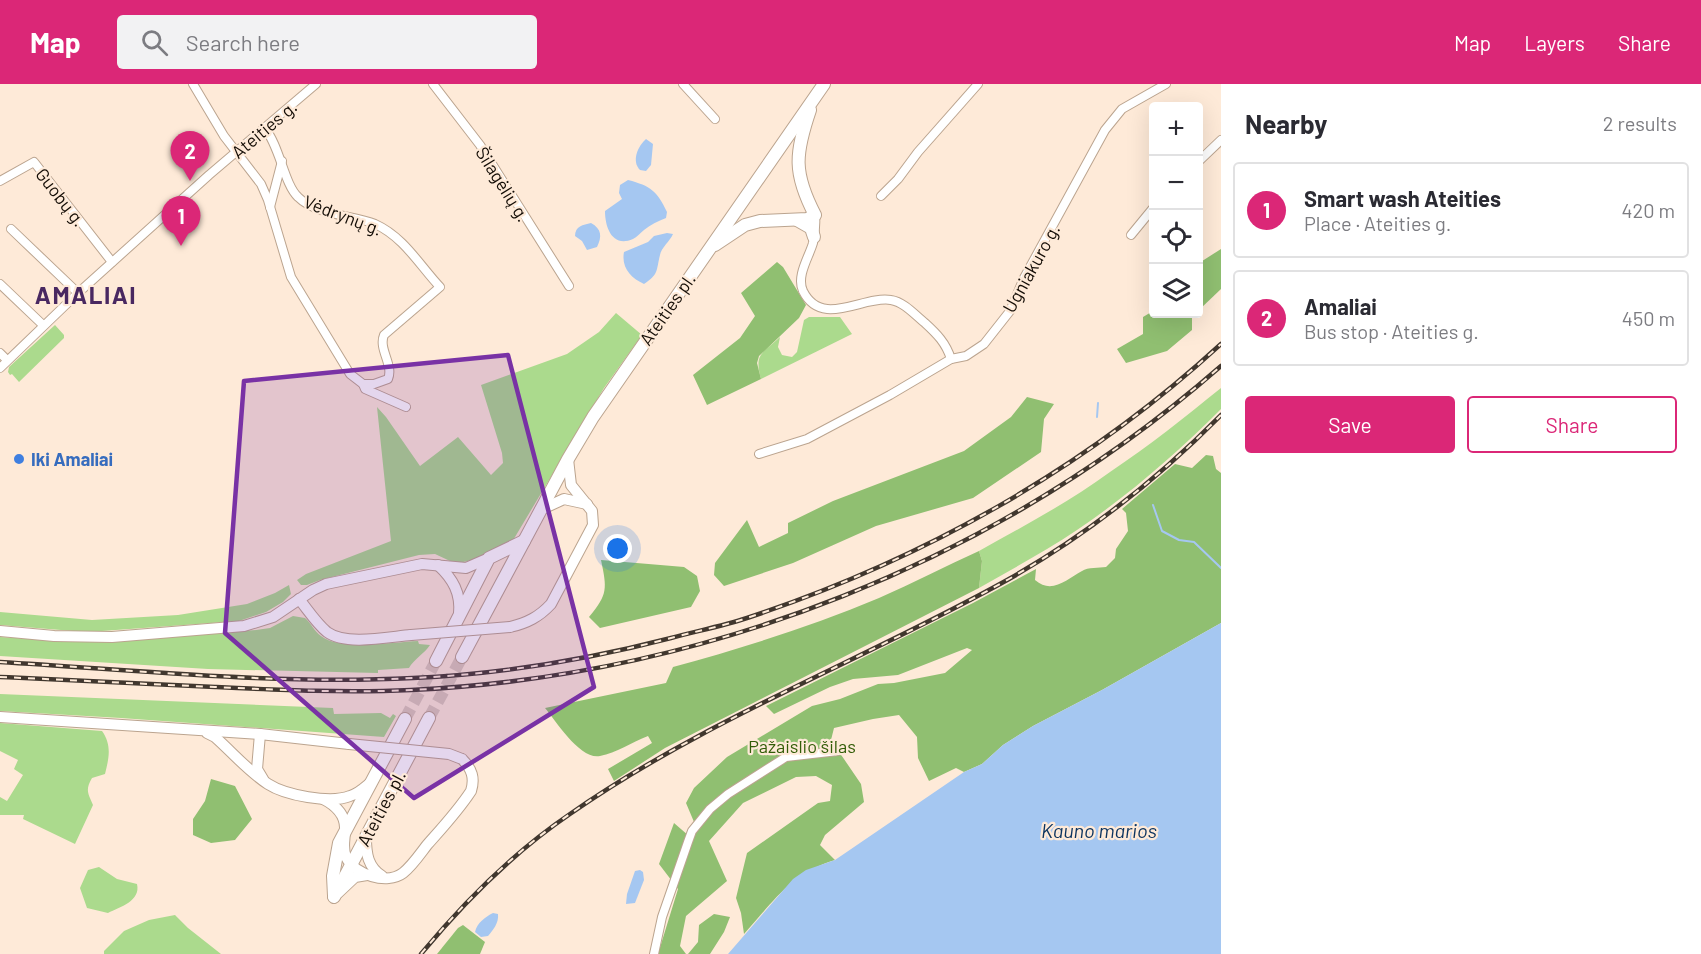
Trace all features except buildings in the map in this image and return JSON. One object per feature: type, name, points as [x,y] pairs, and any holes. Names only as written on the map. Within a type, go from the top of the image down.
[{"type":"highway","name":"Ateities pl.","points":[[462,657],[568,459],[606,396],[824,84]]},
{"type":"highway","points":[[707,251],[746,225],[760,221],[807,219],[814,215],[801,184],[798,166],[799,148],[816,96]]},
{"type":"highway","points":[[796,219],[811,228],[814,237]]},
{"type":"highway","points":[[436,661],[489,558],[524,542]]},
{"type":"highway","name":"Ateities pl.","points":[[334,897],[429,718]]},
{"type":"highway","name":"Ateities pl.","points":[[334,897],[335,861],[339,843],[405,719]]},
{"type":"main road","points":[[299,599],[320,625],[334,636],[352,639],[510,627],[542,614],[551,604],[591,530],[594,516],[588,504],[571,484],[568,459]]},
{"type":"main road","points":[[540,510],[564,499],[588,504]]},
{"type":"main road","points":[[0,632],[112,637],[233,628],[258,623],[273,617],[326,584],[413,565],[466,568],[489,558]]},
{"type":"main road","points":[[438,565],[448,574],[457,588],[460,601],[459,619]]},
{"type":"main road","points":[[0,717],[260,734],[449,754],[468,764],[473,777],[471,792],[407,869],[397,876],[385,878],[368,875],[355,877],[334,897]]},
{"type":"main road","points":[[198,730],[215,737],[264,782],[280,790],[322,799],[350,797],[372,782]]},
{"type":"main road","points":[[260,734],[257,769],[264,782]]},
{"type":"main road","points":[[322,799],[338,809],[345,829],[343,839],[346,858],[368,875]]},
{"type":"main road","points":[[366,836],[369,862],[385,878]]},
{"type":"street","points":[[193,84],[224,136],[261,184],[291,277],[350,374],[363,384],[365,389],[406,407]]},
{"type":"street","name":"Ateities g.","points":[[0,368],[78,292],[316,84]]},
{"type":"street","name":"Šilagėlių g.","points":[[433,84],[480,145],[569,286]]},
{"type":"street","points":[[683,84],[715,119]]},
{"type":"street","points":[[881,196],[978,84]]},
{"type":"street","name":"Ugniakuro g.","points":[[759,454],[807,439],[890,395],[951,359],[966,356],[984,344],[1010,311],[1024,278],[1113,118],[1122,110],[1166,84]]},
{"type":"street","name":"Vėdrynų g.","points":[[264,128],[274,142],[295,195],[304,203],[374,224],[392,233],[440,287],[384,335],[383,344],[390,375],[388,380],[363,384]]},
{"type":"street","points":[[1203,157],[1221,140]]},
{"type":"street","points":[[270,207],[282,161]]},
{"type":"street","name":"Guobų g.","points":[[0,181],[34,162],[112,262]]},
{"type":"street","points":[[1131,235],[1152,210]]},
{"type":"street","points":[[814,215],[816,227],[801,281],[803,291],[810,299],[830,310],[883,300],[901,303],[940,336],[948,348],[951,359]]},
{"type":"street","points":[[11,229],[78,292]]},
{"type":"street","points":[[0,284],[43,325]]},
{"type":"street","points":[[0,352],[8,360]]},
{"type":"street","points":[[654,954],[662,917],[692,831],[710,809],[728,794],[786,757],[838,751]]},
{"type":"highlighted area","points":[[508,355],[594,687],[414,798],[225,633],[244,381]]},
{"type":"green space","points":[[1221,249],[1221,289],[1203,306],[1203,264],[1203,260]]},
{"type":"green space","points":[[777,262],[783,267],[806,305],[799,318],[759,356],[757,363],[761,379],[707,405],[693,375],[740,338],[755,316],[741,293]]},
{"type":"green space","points":[[616,313],[642,335],[604,388],[512,542],[472,560],[459,563],[435,554],[419,555],[301,585],[297,580],[306,574],[391,541],[377,407],[420,466],[458,437],[491,475],[503,463],[502,453],[481,385],[567,354],[599,332]]},
{"type":"green space","points":[[1149,313],[1149,318],[1192,318],[1192,330],[1167,351],[1126,363],[1117,349],[1143,334],[1143,317]]},
{"type":"green space","points":[[809,317],[840,317],[852,334],[761,379],[758,364],[764,351],[780,337],[778,347],[782,355],[792,357],[797,352],[804,320]]},
{"type":"green space","points":[[55,325],[64,338],[19,382],[8,372],[9,367]]},
{"type":"green space","points":[[1221,388],[1221,409],[1134,488],[1065,538],[979,588],[982,561],[979,551],[1094,483],[1153,442]]},
{"type":"green space","points":[[1027,397],[1054,404],[1044,419],[1041,452],[973,498],[876,526],[793,563],[724,586],[714,575],[715,563],[747,520],[759,547],[788,533],[788,523],[833,501],[964,451],[1011,417]]},
{"type":"green space","name":"Pažaislio šilas","points":[[1206,455],[1213,456],[1216,469],[1221,473],[1221,623],[1033,726],[1003,745],[982,764],[964,772],[956,768],[929,781],[918,758],[917,737],[899,715],[834,728],[831,740],[861,784],[864,802],[825,835],[820,845],[835,860],[806,873],[795,881],[774,900],[744,934],[736,898],[747,853],[818,803],[830,801],[832,785],[816,776],[796,777],[743,803],[709,841],[727,881],[686,916],[680,946],[686,954],[658,954],[678,889],[659,864],[674,823],[689,836],[697,829],[686,803],[694,788],[727,757],[812,706],[840,699],[878,684],[945,673],[972,650],[967,648],[898,675],[853,679],[830,687],[774,714],[766,706],[973,603],[1036,569],[1035,580],[1047,586],[1053,586],[1084,570],[1106,567],[1115,558],[1116,549],[1128,531],[1126,513],[1122,509],[1175,464],[1192,468]]},
{"type":"green space","points":[[979,551],[982,561],[979,588],[665,748],[614,781],[608,769],[652,743],[648,736],[612,752],[592,756],[569,738],[545,708],[666,683],[673,667],[828,618],[879,598]]},
{"type":"green space","points":[[601,560],[684,567],[697,576],[700,591],[691,607],[600,628],[589,617],[603,597],[605,585]]},
{"type":"green space","points":[[289,585],[291,594],[283,602],[266,612],[239,621],[102,631],[0,625],[0,612],[92,620],[178,615],[247,604]]},
{"type":"green space","points":[[293,616],[305,618],[316,632],[330,641],[368,644],[418,641],[419,644],[430,645],[409,668],[378,670],[378,673],[208,669],[0,656],[0,637],[79,642],[109,641],[256,630],[270,628]]},
{"type":"green space","points":[[0,694],[333,708],[334,714],[381,713],[390,718],[393,714],[396,716],[384,737],[0,711]]},
{"type":"green space","points":[[0,723],[102,731],[108,747],[105,774],[92,778],[88,786],[93,805],[75,844],[23,819],[24,815],[0,815],[0,797],[7,801],[23,775],[14,769],[18,760],[0,751]]},
{"type":"green space","points":[[211,779],[235,786],[252,819],[235,840],[211,843],[193,835],[193,819],[205,801]]},
{"type":"green space","points":[[99,867],[117,879],[137,884],[136,895],[133,899],[108,913],[87,908],[80,888],[88,870]]},
{"type":"green space","points":[[714,914],[730,917],[724,932],[710,954],[688,954],[698,942],[699,925]]},
{"type":"green space","points":[[175,915],[221,954],[104,954],[104,951],[124,931],[149,920]]},
{"type":"green space","points":[[463,925],[485,942],[480,954],[437,954],[458,928]]},
{"type":"water","points":[[646,139],[653,144],[651,165],[646,171],[640,170],[636,158],[640,146]]},
{"type":"water","points":[[628,180],[652,190],[667,212],[666,218],[649,226],[634,238],[620,241],[608,229],[605,211],[622,199],[619,193],[620,185]]},
{"type":"water","points":[[591,223],[599,231],[600,240],[597,247],[587,250],[575,233],[580,226]]},
{"type":"water","points":[[673,234],[661,252],[655,275],[644,284],[635,279],[626,268],[624,252],[648,242],[654,236]]},
{"type":"water","name":"Kauno marios","points":[[1221,623],[1221,954],[728,954],[793,879],[806,870],[835,860],[964,772],[982,764],[1003,745],[1033,726]]},
{"type":"water","points":[[635,871],[643,872],[644,880],[635,903],[626,904]]},
{"type":"water","points":[[493,913],[498,914],[495,926],[488,936],[481,937],[475,932],[476,929],[487,916]]},
{"type":"waterway","points":[[1097,417],[1098,403]]},
{"type":"waterway","points":[[1153,505],[1162,531],[1179,540],[1194,542],[1221,568]]},
{"type":"tunnel","points":[[429,718],[462,657]]},
{"type":"tunnel","points":[[405,719],[436,661]]},
{"type":"railway","points":[[0,662],[258,678],[310,680],[413,678],[543,665],[639,646],[719,626],[812,595],[876,568],[938,539],[999,506],[1114,431],[1169,389],[1221,344]]},
{"type":"railway","points":[[0,677],[289,690],[387,691],[522,680],[631,661],[739,633],[843,596],[945,551],[1042,497],[1134,435],[1221,366]]},
{"type":"railway","points":[[421,954],[510,861],[570,814],[622,780],[730,719],[954,608],[1038,562],[1093,525],[1147,483],[1221,415]]},
{"type":"place","name":"Amaliai","points":[[190,181]]},
{"type":"place","name":"Smart wash Ateities","points":[[181,246]]},
{"type":"place","name":"Iki Amaliai","points":[[19,459]]},
{"type":"district","name":"AMALIAI","points":[[86,294]]}]
